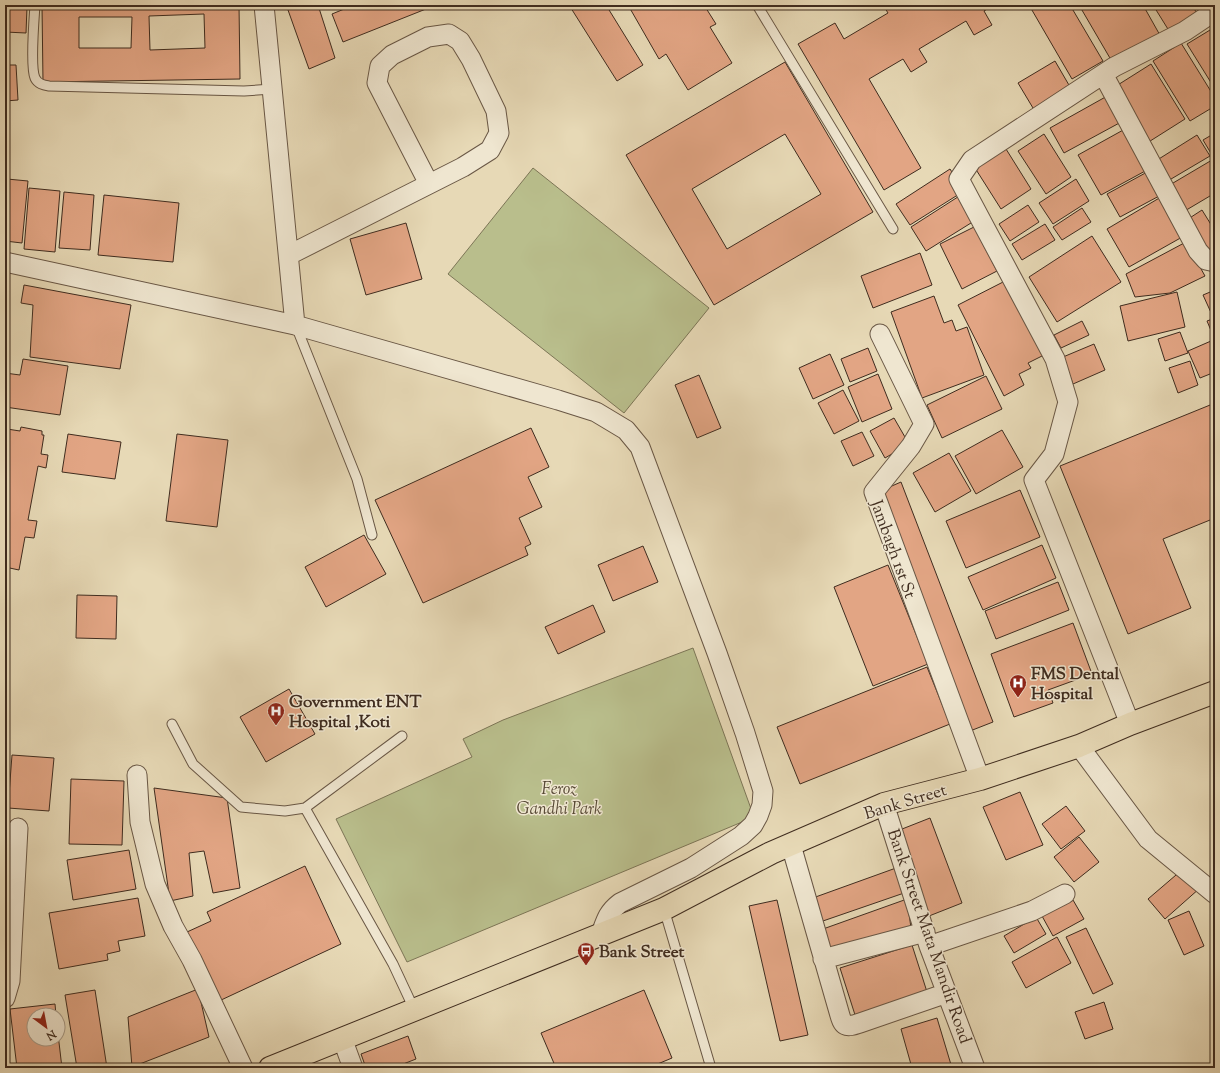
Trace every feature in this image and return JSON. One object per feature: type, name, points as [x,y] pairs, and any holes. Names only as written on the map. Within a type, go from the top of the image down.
[{"type":"main road","name":"Bank Street","points":[[270,1068],[664,909],[771,853],[884,804],[980,779],[1078,746],[1130,724],[1215,692]]},
{"type":"street","points":[[264,5],[296,325]]},
{"type":"street","points":[[1130,724],[1034,480],[1054,454],[1068,402],[1055,359],[960,179],[972,160],[1114,67],[1185,31],[1215,11]]},
{"type":"street","points":[[288,255],[463,167],[490,150],[499,132],[496,111],[472,59],[460,41],[449,34],[428,37],[392,55],[380,66],[377,83],[429,184]]},
{"type":"street","points":[[1103,74],[1198,252],[1206,260],[1215,262]]},
{"type":"street","points":[[5,262],[296,325],[596,412],[626,430],[640,447],[717,653],[745,733],[763,791],[762,805],[758,816],[753,825],[741,836],[691,868],[620,902],[606,918],[601,934]]},
{"type":"street","name":"Jambagh 1st St","points":[[880,334],[924,424],[911,446],[874,492],[980,779]]},
{"type":"street","points":[[1078,746],[1148,839],[1215,894]]},
{"type":"street","points":[[137,775],[140,822],[155,884],[173,926],[192,960],[243,1068]]},
{"type":"street","name":"Bank Street Mata Mandir Road","points":[[884,804],[927,939],[976,1068]]},
{"type":"street","points":[[5,998],[10,981],[18,828]]},
{"type":"street","points":[[791,845],[842,1022],[845,1025],[848,1027],[947,993]]},
{"type":"street","points":[[824,959],[927,939],[1032,911],[1065,894]]},
{"type":"street","points":[[342,1038],[353,1068]]},
{"type":"lane","points":[[35,5],[33,44],[34,73],[36,80],[41,84],[49,86],[244,91],[272,89]]},
{"type":"lane","points":[[757,5],[893,229]]},
{"type":"lane","points":[[296,325],[357,479],[372,535]]},
{"type":"lane","points":[[172,724],[193,764],[241,807],[284,811],[304,808],[402,736]]},
{"type":"lane","points":[[304,808],[393,964],[414,1009]]},
{"type":"lane","points":[[664,909],[711,1068]]},
{"type":"green space","points":[[533,168],[709,308],[624,413],[448,274]]},
{"type":"green space","name":"Feroz Gandhi Park","points":[[693,648],[754,817],[407,962],[336,819],[472,757],[463,739],[503,720]]},
{"type":"building","points":[[42,5],[239,5],[240,79],[43,82]],"holes":[[[204,14],[205,48],[150,50],[149,16]],[[79,17],[132,17],[131,48],[79,48]]]},
{"type":"building","points":[[287,5],[318,5],[335,58],[309,69]]},
{"type":"building","points":[[354,5],[436,5],[343,42],[332,14]]},
{"type":"building","points":[[569,5],[606,5],[643,65],[617,81]]},
{"type":"building","points":[[628,5],[704,5],[716,24],[710,27],[732,63],[688,90],[666,54],[659,59]]},
{"type":"building","points":[[883,5],[994,5],[984,11],[992,25],[974,35],[966,21],[919,49],[927,62],[911,72],[903,59],[869,79],[921,168],[884,190],[798,44],[835,23],[844,39],[888,13]]},
{"type":"building","points":[[1029,5],[1070,5],[1103,61],[1072,79]]},
{"type":"building","points":[[1079,5],[1143,5],[1161,37],[1114,65]]},
{"type":"building","points":[[1153,5],[1192,5],[1199,17],[1171,34]]},
{"type":"building","points":[[5,6],[27,7],[26,33],[5,32]]},
{"type":"building","points":[[1215,27],[1215,89],[1187,44]]},
{"type":"building","points":[[1181,43],[1215,98],[1215,106],[1190,121],[1153,61]]},
{"type":"building","points":[[1055,61],[1073,92],[1036,113],[1018,83]]},
{"type":"building","points":[[785,62],[873,212],[714,305],[626,155]],"holes":[[[785,134],[821,194],[727,249],[692,189]]]},
{"type":"building","points":[[1151,64],[1185,119],[1147,143],[1113,88]]},
{"type":"building","points":[[5,65],[16,65],[18,100],[5,101]]},
{"type":"building","points":[[1109,95],[1123,121],[1064,153],[1050,128]]},
{"type":"building","points":[[1125,129],[1147,170],[1101,195],[1078,155]]},
{"type":"building","points":[[1215,133],[1215,160],[1203,140]]},
{"type":"building","points":[[1044,134],[1071,177],[1046,194],[1018,151]]},
{"type":"building","points":[[1197,135],[1210,156],[1166,182],[1154,162]]},
{"type":"building","points":[[1006,149],[1031,189],[1001,209],[975,168]]},
{"type":"building","points":[[1212,160],[1215,165],[1215,193],[1183,212],[1168,186]]},
{"type":"building","points":[[950,169],[964,191],[910,225],[896,204]]},
{"type":"building","points":[[1149,171],[1161,195],[1120,217],[1107,194]]},
{"type":"building","points":[[7,179],[28,181],[22,243],[5,241],[5,203]]},
{"type":"building","points":[[1076,179],[1089,201],[1053,224],[1039,203]]},
{"type":"building","points":[[29,188],[60,191],[55,252],[24,249]]},
{"type":"building","points":[[64,192],[94,195],[90,250],[59,248]]},
{"type":"building","points":[[964,193],[979,218],[926,251],[911,227]]},
{"type":"building","points":[[104,195],[179,203],[173,262],[98,255]]},
{"type":"building","points":[[1161,197],[1184,236],[1129,267],[1107,229]]},
{"type":"building","points":[[1028,205],[1039,222],[1010,241],[999,224]]},
{"type":"building","points":[[1082,208],[1091,222],[1062,240],[1053,227]]},
{"type":"building","points":[[1202,210],[1215,231],[1215,257],[1185,221]]},
{"type":"building","points":[[1215,214],[1215,224],[1210,217]]},
{"type":"building","points":[[406,223],[422,279],[366,295],[350,239]]},
{"type":"building","points":[[1045,224],[1055,240],[1022,260],[1012,244]]},
{"type":"building","points":[[974,227],[997,271],[962,289],[940,244]]},
{"type":"building","points":[[1092,236],[1121,282],[1057,322],[1029,277]]},
{"type":"building","points":[[1186,242],[1205,276],[1170,293],[1135,297],[1126,274]]},
{"type":"building","points":[[920,253],[932,285],[873,308],[861,276]]},
{"type":"building","points":[[1007,280],[1044,355],[1028,363],[1031,368],[1019,374],[1024,385],[1004,396],[958,305]]},
{"type":"building","points":[[24,285],[131,305],[120,369],[30,357],[33,305],[21,303]]},
{"type":"building","points":[[1215,290],[1215,316],[1213,317],[1203,295]]},
{"type":"building","points":[[1177,292],[1185,327],[1128,341],[1120,306]]},
{"type":"building","points":[[934,296],[944,323],[952,320],[956,331],[967,327],[984,375],[922,398],[891,312]]},
{"type":"building","points":[[1215,318],[1215,340],[1207,321]]},
{"type":"building","points":[[1082,321],[1089,335],[1061,348],[1054,335]]},
{"type":"building","points":[[1180,332],[1188,353],[1165,361],[1158,339]]},
{"type":"building","points":[[1211,341],[1215,350],[1215,372],[1200,378],[1188,351]]},
{"type":"building","points":[[1094,344],[1105,370],[1073,384],[1063,357]]},
{"type":"building","points":[[868,348],[877,371],[850,382],[841,359]]},
{"type":"building","points":[[830,354],[844,385],[813,399],[799,368]]},
{"type":"building","points":[[23,359],[68,366],[60,415],[5,407],[5,373],[20,375]]},
{"type":"building","points":[[1190,361],[1198,385],[1178,393],[1169,368]]},
{"type":"building","points":[[878,374],[892,409],[862,422],[848,387]]},
{"type":"building","points":[[699,375],[721,428],[697,438],[675,385]]},
{"type":"building","points":[[986,376],[1002,409],[942,438],[927,405]]},
{"type":"building","points":[[843,390],[859,421],[834,434],[818,403]]},
{"type":"building","points":[[1215,403],[1215,518],[1163,539],[1191,608],[1128,634],[1060,466]]},
{"type":"building","points":[[894,418],[909,444],[885,458],[870,431]]},
{"type":"building","points":[[21,427],[42,431],[42,435],[44,435],[41,454],[48,455],[46,468],[38,466],[28,520],[37,521],[34,538],[25,537],[19,570],[5,567],[5,439],[7,429],[20,431]]},
{"type":"building","points":[[531,428],[549,467],[528,477],[542,507],[519,518],[531,544],[525,547],[528,555],[423,603],[375,500]]},
{"type":"building","points":[[1002,430],[1023,467],[976,494],[955,456]]},
{"type":"building","points":[[862,432],[874,456],[853,466],[841,441]]},
{"type":"building","points":[[68,434],[121,442],[115,479],[62,472]]},
{"type":"building","points":[[177,434],[228,440],[217,527],[166,521]]},
{"type":"building","points":[[949,453],[971,491],[935,512],[913,473]]},
{"type":"building","points":[[901,482],[993,722],[970,731],[878,492]]},
{"type":"building","points":[[1020,490],[1040,537],[966,568],[946,521]]},
{"type":"building","points":[[364,535],[386,574],[326,607],[305,567]]},
{"type":"building","points":[[1042,545],[1056,578],[983,610],[968,577]]},
{"type":"building","points":[[643,546],[658,582],[613,601],[598,565]]},
{"type":"building","points":[[888,565],[928,664],[873,686],[834,587]]},
{"type":"building","points":[[1058,582],[1069,610],[996,639],[985,611]]},
{"type":"building","points":[[77,595],[117,596],[116,639],[76,638]]},
{"type":"building","points":[[593,605],[605,632],[558,654],[545,627]]},
{"type":"building","points":[[1073,623],[1092,674],[1048,690],[1053,703],[1014,717],[991,654]]},
{"type":"building","points":[[927,667],[950,724],[800,784],[777,727]]},
{"type":"building","points":[[289,689],[315,734],[266,762],[240,717]]},
{"type":"building","points":[[12,755],[54,758],[49,811],[8,808]]},
{"type":"building","points":[[71,779],[124,781],[122,845],[69,844]]},
{"type":"building","points":[[154,788],[227,798],[240,888],[213,893],[204,851],[189,853],[193,896],[170,901]]},
{"type":"building","points":[[1020,792],[1043,845],[1006,860],[983,807]]},
{"type":"building","points":[[1066,806],[1085,831],[1061,849],[1042,824]]},
{"type":"building","points":[[930,818],[962,903],[929,916],[897,831]]},
{"type":"building","points":[[1079,837],[1099,862],[1074,882],[1054,857]]},
{"type":"building","points":[[5,850],[13,851],[8,892],[5,891]]},
{"type":"building","points":[[129,850],[136,889],[73,900],[67,860]]},
{"type":"building","points":[[305,866],[341,944],[219,1001],[187,932],[211,921],[207,912]]},
{"type":"building","points":[[896,868],[907,892],[820,922],[810,899]]},
{"type":"building","points":[[1183,869],[1200,888],[1165,919],[1148,899]]},
{"type":"building","points":[[138,898],[145,936],[118,941],[120,951],[107,954],[108,960],[59,969],[49,913]]},
{"type":"building","points":[[907,899],[911,928],[829,953],[823,929]]},
{"type":"building","points":[[777,900],[808,1035],[780,1041],[749,906]]},
{"type":"building","points":[[1073,900],[1084,919],[1053,936],[1042,916]]},
{"type":"building","points":[[1189,911],[1204,946],[1184,955],[1168,920]]},
{"type":"building","points":[[1036,917],[1046,934],[1014,953],[1004,936]]},
{"type":"building","points":[[1086,928],[1113,984],[1093,994],[1066,937]]},
{"type":"building","points":[[1057,937],[1071,963],[1026,988],[1012,962]]},
{"type":"building","points":[[912,945],[928,995],[856,1018],[840,968]]},
{"type":"building","points":[[198,989],[209,1037],[132,1067],[128,1017]]},
{"type":"building","points":[[95,990],[107,1068],[77,1068],[65,995]]},
{"type":"building","points":[[644,990],[672,1058],[648,1068],[556,1068],[541,1033]]},
{"type":"building","points":[[1104,1002],[1113,1029],[1085,1039],[1075,1012]]},
{"type":"building","points":[[55,1004],[55,1007],[28,1007]]},
{"type":"building","points":[[26,1007],[26,1047],[60,1047],[62,1068],[17,1068],[10,1009]]},
{"type":"building","points":[[937,1018],[952,1068],[912,1068],[901,1029]]},
{"type":"building","points":[[408,1036],[416,1059],[393,1068],[366,1068],[361,1054]]},
{"type":"building","points":[[852,1064],[853,1068],[841,1068]]},
{"type":"building","points":[[426,1065],[428,1068],[419,1068]]},
{"type":"place","name":"FMS Dental Hospital","points":[[1018,698]]},
{"type":"place","name":"Government ENT Hospital ,Koti","points":[[276,726]]},
{"type":"place","name":"Bank Street","points":[[586,966]]}]
